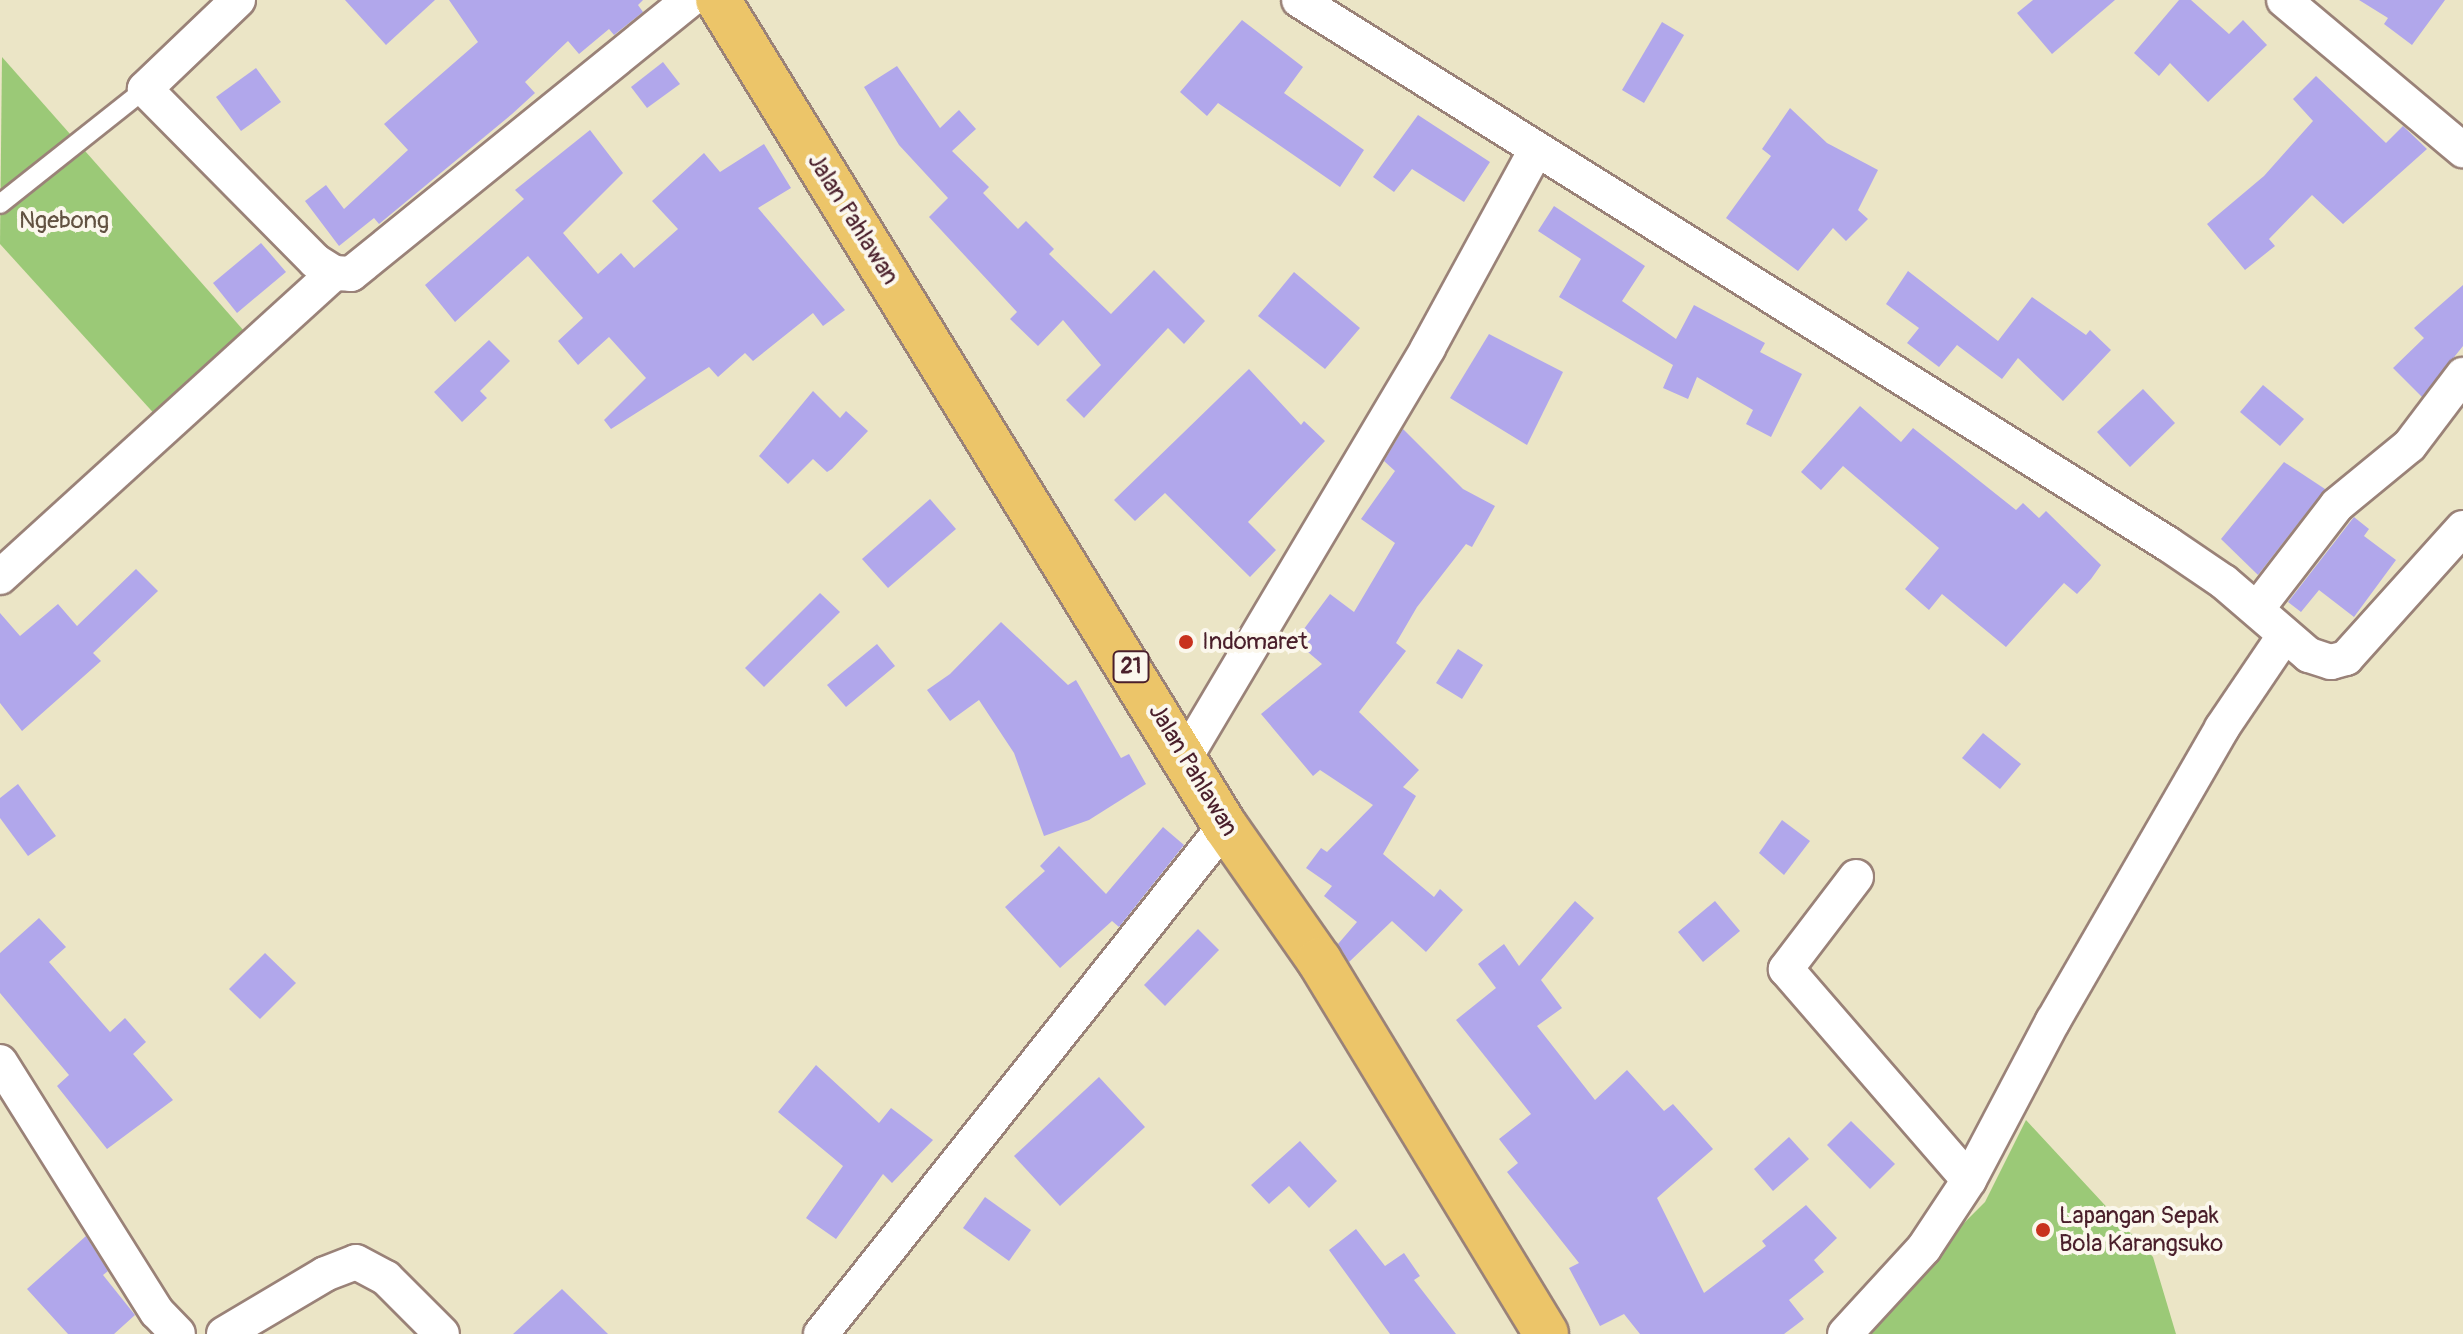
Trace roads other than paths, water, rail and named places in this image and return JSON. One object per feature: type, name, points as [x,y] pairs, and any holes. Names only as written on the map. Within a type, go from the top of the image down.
[{"type":"highway","name":"Jalan Pahlawan","points":[[718,0],[1186,756],[1225,826],[1319,960],[1546,1334]]},
{"type":"street","points":[[238,0],[145,89],[315,261],[334,273],[351,274],[366,265],[689,0]]},
{"type":"street","points":[[1299,0],[2168,544],[2257,609],[2284,636],[2322,660],[2346,658],[2463,528]]},
{"type":"street","points":[[2284,0],[2463,150]]},
{"type":"street","points":[[1186,756],[1428,348],[1536,150]]},
{"type":"street","points":[[0,577],[334,273]]},
{"type":"street","points":[[2257,609],[2337,505],[2410,445],[2463,375]]},
{"type":"street","points":[[1845,1334],[1924,1248],[1969,1180],[2053,1021],[2215,741],[2284,636]]},
{"type":"street","points":[[821,1334],[1225,826]]},
{"type":"street","points":[[1856,877],[1786,969],[1969,1180]]},
{"type":"street","points":[[0,1062],[157,1312],[178,1334]]},
{"type":"street","points":[[224,1334],[325,1274],[356,1262],[386,1278],[442,1334]]},
{"type":"lane","points":[[0,204],[145,89]]},
{"type":"place","name":"Indomaret","points":[[1186,642]]},
{"type":"place","name":"Lapangan Sepak Bola Karangsuko","points":[[2043,1230]]},
{"type":"park label","name":"Ngebong","points":[[64,221]]}]
